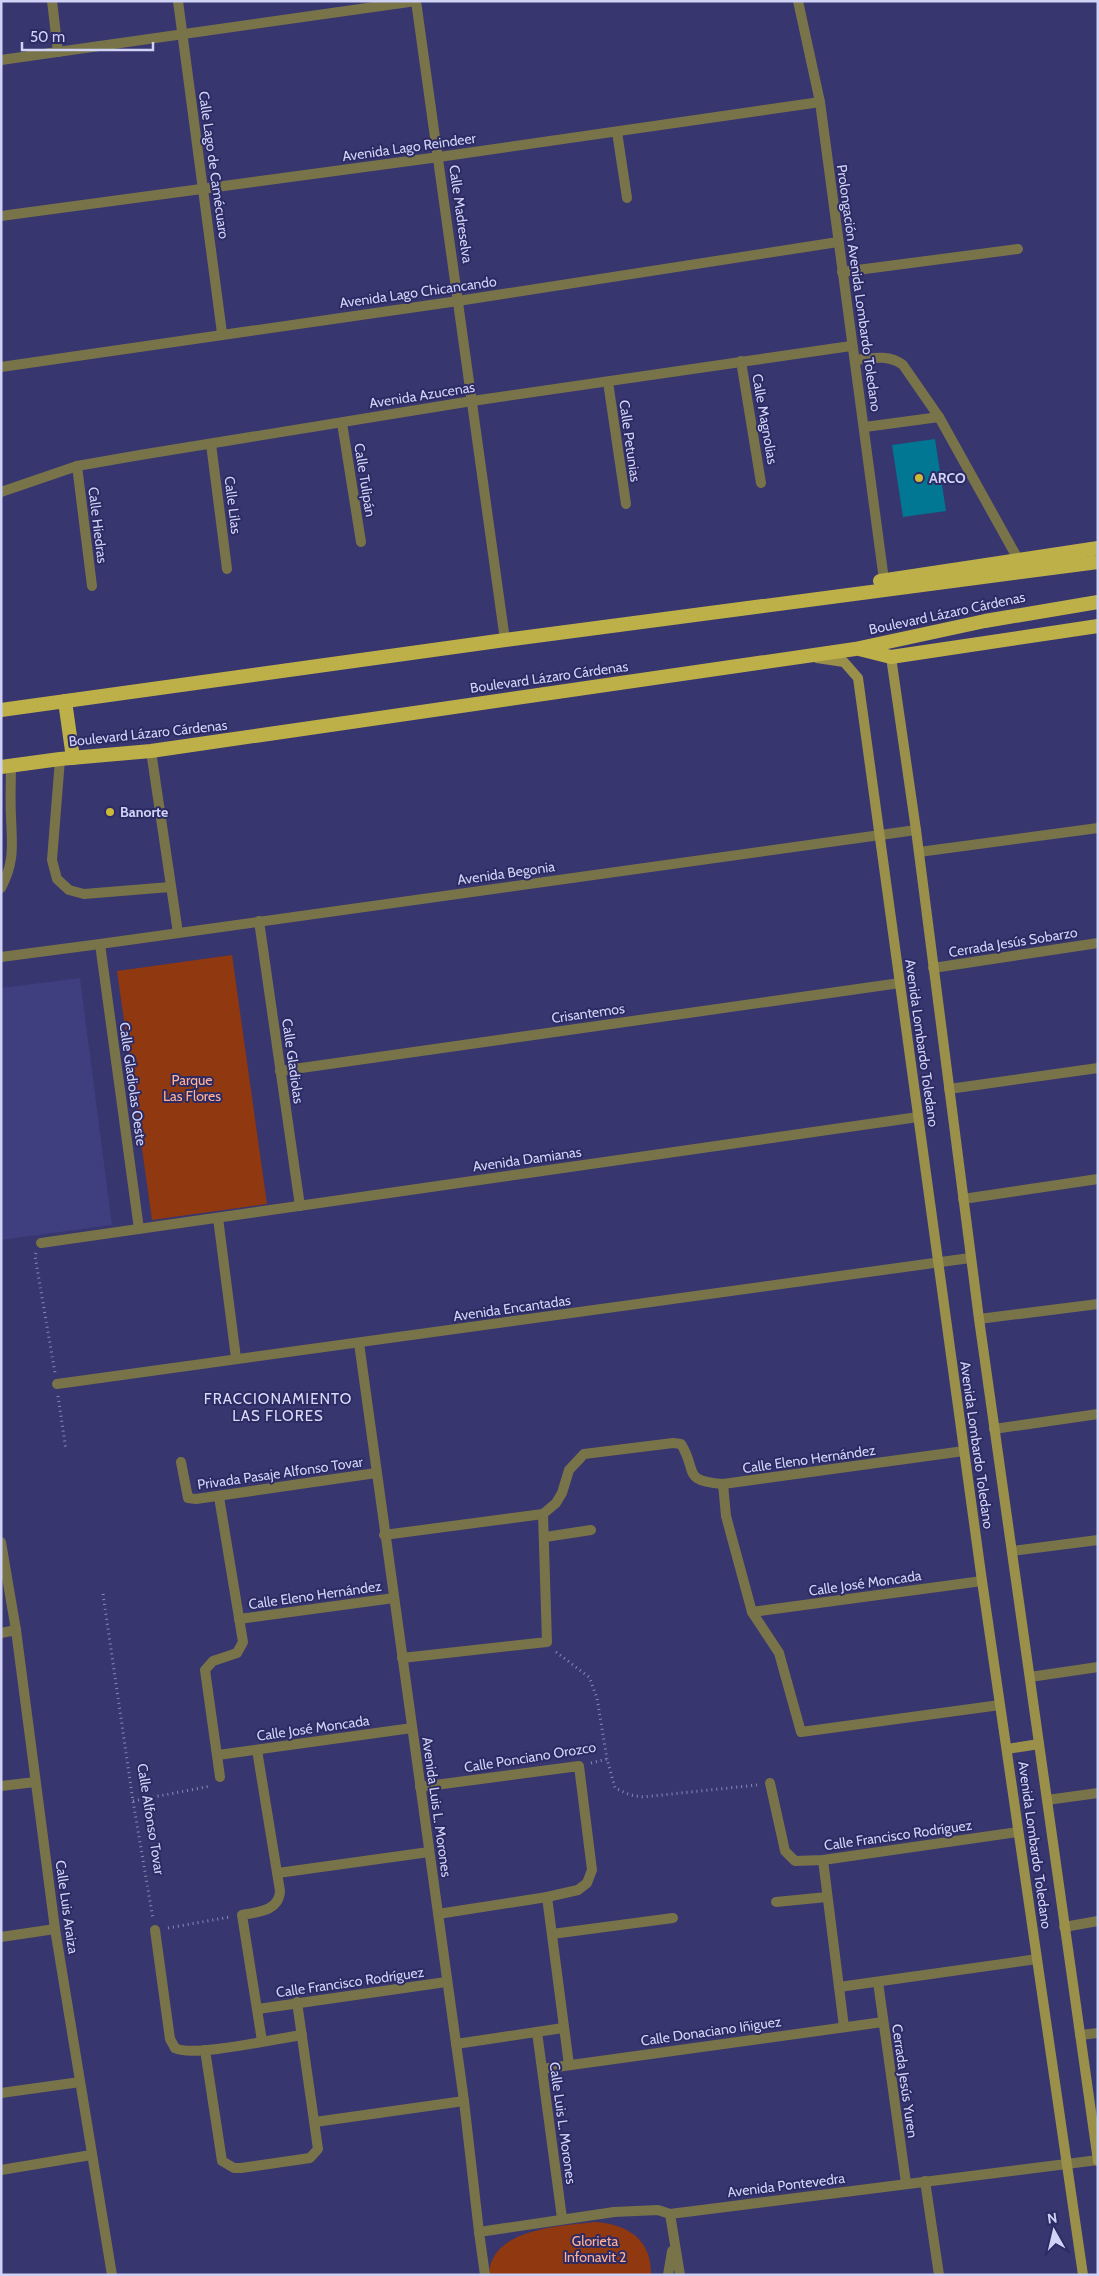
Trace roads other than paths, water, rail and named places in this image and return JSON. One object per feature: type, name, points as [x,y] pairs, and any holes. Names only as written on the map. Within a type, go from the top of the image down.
[{"type":"highway","points":[[829,597],[884,580],[1098,548]]},
{"type":"highway","name":"Boulevard Lázaro Cárdenas","points":[[1,710],[505,640],[1098,562]]},
{"type":"highway","name":"Boulevard Lázaro Cárdenas","points":[[6,766],[66,758],[151,752],[856,649],[984,621],[1098,602]]},
{"type":"highway","points":[[856,649],[891,657],[1098,626]]},
{"type":"highway","points":[[65,701],[66,758]]},
{"type":"main road","name":"Avenida Lombardo Toledano","points":[[805,656],[844,662],[858,678],[982,1581],[1083,2275]]},
{"type":"main road","name":"Avenida Lombardo Toledano","points":[[891,657],[916,830],[970,1258],[1098,2160]]},
{"type":"main road","points":[[1007,1749],[1039,1744]]},
{"type":"street","points":[[52,1],[58,52]]},
{"type":"street","name":"Calle Lago de Camécuaro","points":[[178,1],[222,333]]},
{"type":"street","points":[[1,60],[416,1]]},
{"type":"street","name":"Calle Madreselva","points":[[416,1],[505,640]]},
{"type":"street","name":"Prolongación Avenida Lombardo Toledano","points":[[798,1],[820,102],[851,346],[855,360],[884,580]]},
{"type":"street","name":"Avenida Lago Reindeer","points":[[1,216],[439,157],[820,102]]},
{"type":"street","points":[[617,132],[627,198]]},
{"type":"street","name":"Avenida Lago Chicancando","points":[[1,367],[222,333],[458,301],[838,242]]},
{"type":"street","points":[[842,272],[1018,249]]},
{"type":"street","name":"Avenida Azucenas","points":[[1,492],[77,466],[472,401],[851,346]]},
{"type":"street","points":[[855,360],[877,358],[897,360],[904,366],[938,417],[1018,559]]},
{"type":"street","name":"Calle Magnolias","points":[[741,361],[761,483]]},
{"type":"street","name":"Calle Petunias","points":[[608,382],[626,504]]},
{"type":"street","points":[[864,427],[938,417]]},
{"type":"street","name":"Calle Tulipán","points":[[342,423],[360,542]]},
{"type":"street","name":"Calle Lilas","points":[[211,444],[227,569]]},
{"type":"street","name":"Calle Hiedras","points":[[77,466],[92,586]]},
{"type":"street","points":[[151,752],[178,933]]},
{"type":"street","points":[[66,758],[52,860],[56,878],[68,890],[84,894],[170,887]]},
{"type":"street","points":[[1,888],[11,864],[14,850],[6,809],[6,766]]},
{"type":"street","points":[[918,852],[1098,828]]},
{"type":"street","name":"Avenida Begonia","points":[[1,957],[916,830]]},
{"type":"street","name":"Calle Gladiolas","points":[[259,921],[300,1206]]},
{"type":"street","name":"Cerrada Jesús Sobarzo","points":[[933,968],[1098,943]]},
{"type":"street","name":"Calle Gladiolas Oeste","points":[[100,944],[139,1229]]},
{"type":"street","name":"Crisantemos","points":[[280,1071],[900,983]]},
{"type":"street","points":[[949,1089],[1098,1068]]},
{"type":"street","name":"Avenida Damianas","points":[[41,1243],[918,1118]]},
{"type":"street","points":[[963,1199],[1098,1178]]},
{"type":"street","points":[[218,1218],[236,1358]]},
{"type":"street","name":"Avenida Encantadas","points":[[57,1384],[970,1258]]},
{"type":"street","points":[[979,1320],[1098,1304]]},
{"type":"street","name":"Avenida Luis L. Morones","points":[[359,1343],[384,1535],[464,2101],[485,2275]]},
{"type":"street","points":[[994,1429],[1098,1414]]},
{"type":"street","name":"Calle Eleno Hernández","points":[[542,1514],[556,1503],[562,1493],[569,1470],[584,1454],[672,1443],[681,1444],[689,1470],[696,1479],[704,1483],[723,1484],[964,1451]]},
{"type":"street","name":"Privada Pasaje Alfonso Tovar","points":[[181,1462],[188,1498],[219,1497],[376,1473]]},
{"type":"street","points":[[723,1484],[726,1516],[752,1612],[779,1653],[801,1732],[1000,1705]]},
{"type":"street","points":[[219,1497],[243,1642],[237,1653],[213,1661],[205,1670],[220,1777]]},
{"type":"street","points":[[384,1535],[542,1514],[545,1537],[547,1642],[402,1658]]},
{"type":"street","points":[[545,1537],[591,1530]]},
{"type":"street","points":[[1012,1551],[1098,1540]]},
{"type":"street","name":"Calle Luis Araiza","points":[[1,1542],[16,1630],[55,1929],[112,2275]]},
{"type":"street","name":"Calle José Moncada","points":[[752,1612],[982,1581]]},
{"type":"street","name":"Calle Eleno Hernández","points":[[239,1619],[394,1598]]},
{"type":"street","points":[[1,1632],[16,1630]]},
{"type":"street","points":[[1030,1677],[1098,1667]]},
{"type":"street","name":"Calle José Moncada","points":[[218,1755],[412,1728]]},
{"type":"street","points":[[257,1750],[280,1891],[278,1901],[264,1910],[242,1915],[262,2041]]},
{"type":"street","name":"Calle Ponciano Orozco","points":[[420,1787],[579,1766],[592,1870],[587,1883],[578,1890],[547,1897]]},
{"type":"street","points":[[1,1786],[35,1782]]},
{"type":"street","name":"Calle Francisco Rodríguez","points":[[770,1783],[785,1851],[795,1861],[823,1860],[1018,1832]]},
{"type":"street","points":[[1047,1800],[1098,1794]]},
{"type":"street","points":[[278,1873],[429,1852]]},
{"type":"street","points":[[823,1860],[844,2027]]},
{"type":"street","points":[[438,1914],[547,1897]]},
{"type":"street","name":"Calle Luis L. Morones","points":[[547,1897],[569,2065]]},
{"type":"street","points":[[776,1902],[828,1897]]},
{"type":"street","points":[[552,1934],[672,1918]]},
{"type":"street","points":[[1064,1926],[1098,1922]]},
{"type":"street","points":[[1,1937],[55,1929]]},
{"type":"street","points":[[155,1930],[170,2039],[175,2048],[183,2051],[205,2050],[302,2035]]},
{"type":"street","points":[[839,1988],[1037,1959]]},
{"type":"street","name":"Calle Francisco Rodríguez","points":[[258,2009],[446,1982]]},
{"type":"street","name":"Cerrada Jesús Yuren","points":[[878,1982],[906,2183]]},
{"type":"street","points":[[205,2050],[220,2155],[227,2165],[241,2168],[310,2158],[318,2149],[297,2002]]},
{"type":"street","name":"Calle Donaciano Iñiguez","points":[[542,2069],[883,2022]]},
{"type":"street","points":[[456,2044],[563,2028]]},
{"type":"street","name":"Calle Luis L. Morones","points":[[537,2032],[562,2218]]},
{"type":"street","points":[[1080,2035],[1098,2033]]},
{"type":"street","points":[[1,2093],[80,2082]]},
{"type":"street","points":[[315,2122],[464,2101]]},
{"type":"street","points":[[1,2170],[91,2155]]},
{"type":"street","name":"Avenida Pontevedra","points":[[479,2232],[562,2218],[658,2210],[670,2214],[1098,2160]]},
{"type":"street","points":[[925,2181],[938,2275]]},
{"type":"street","points":[[670,2214],[680,2275]]},
{"type":"street","points":[[668,2275],[674,2240]]},
{"type":"place","name":"ARCO","points":[[919,478]]},
{"type":"place","name":"Banorte","points":[[110,812]]},
{"type":"district","name":"FRACCIONAMIENTO LAS FLORES","points":[[278,1408]]},
{"type":"park label","name":"Parque Las Flores","points":[[192,1088]]},
{"type":"park label","name":"Glorieta Infonavit 2","points":[[595,2250]]}]
